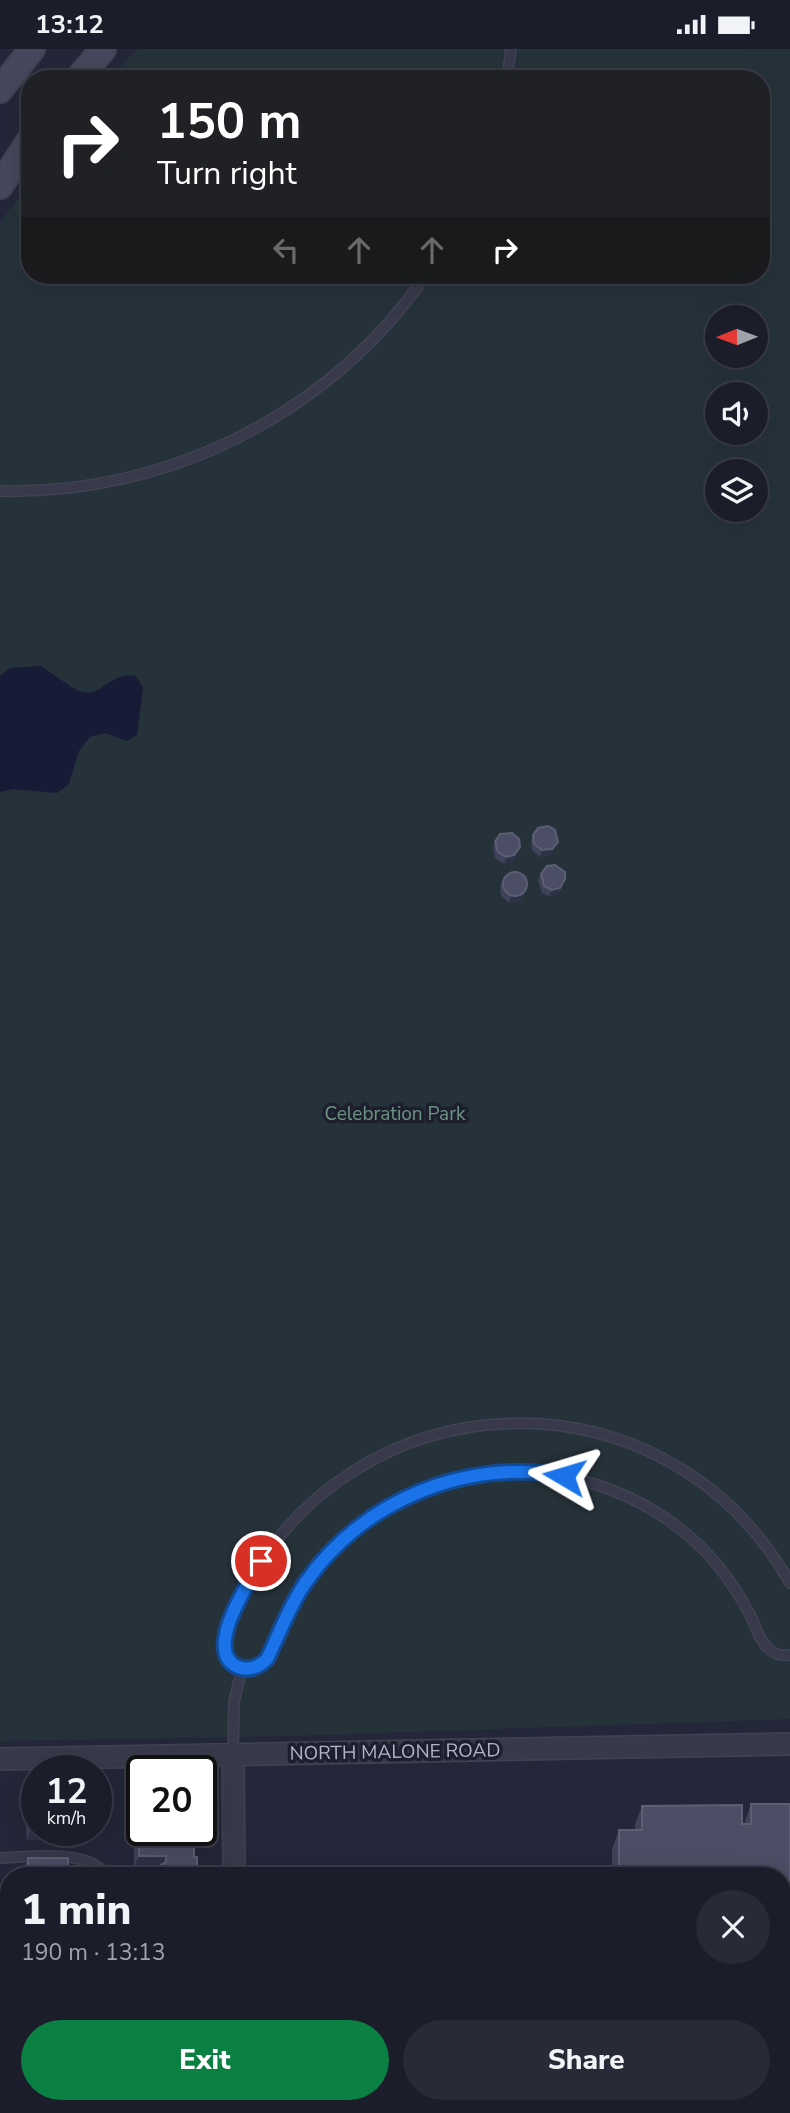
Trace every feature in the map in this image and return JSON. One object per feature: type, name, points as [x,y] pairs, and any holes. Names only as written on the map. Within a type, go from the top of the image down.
[{"type":"main road","points":[[0,90],[32,49]]},
{"type":"main road","points":[[86,70],[103,49]]},
{"type":"main road","points":[[0,186],[21,154]]},
{"type":"street","name":"NORTH MALONE ROAD","points":[[0,1759],[790,1744]]},
{"type":"street","points":[[233,1755],[234,1867]]},
{"type":"lane","points":[[508,70],[511,49]]},
{"type":"lane","points":[[0,491],[57,490],[127,479],[194,458],[227,444],[289,409],[345,366],[395,316],[419,284]]},
{"type":"lane","points":[[790,1583],[765,1544],[726,1502],[680,1467],[619,1439],[573,1427],[516,1422],[460,1428],[407,1443],[382,1454],[336,1482],[295,1518],[277,1539],[254,1573],[235,1609],[223,1643],[227,1658],[242,1668],[254,1668],[267,1659],[286,1615],[306,1581],[341,1541],[362,1524],[407,1497],[431,1487],[469,1477],[509,1472],[548,1474],[587,1481],[660,1514],[681,1530],[719,1567],[735,1589],[770,1651],[778,1655],[790,1655]]},
{"type":"lane","points":[[233,1755],[234,1702],[242,1668]]},
{"type":"lane","points":[[0,1859],[52,1856],[78,1859],[98,1867]]},
{"type":"green space","name":"Celebration Park","points":[[137,49],[790,49],[790,1719],[290,1736],[0,1741],[0,223],[21,194],[21,284],[770,284],[770,70],[117,70]]},
{"type":"water","points":[[41,666],[76,690],[87,692],[119,677],[136,676],[143,688],[137,735],[127,741],[105,733],[90,737],[79,751],[69,784],[57,793],[13,789],[0,792],[0,676],[10,668]]},
{"type":"building","points":[[548,826],[555,830],[558,842],[552,849],[542,850],[534,844],[533,835],[538,828]]},
{"type":"building","points":[[512,833],[519,839],[520,847],[514,855],[506,857],[498,852],[495,842],[500,834]]},
{"type":"building","points":[[555,865],[565,872],[565,879],[560,888],[552,890],[544,886],[541,874],[547,866]]},
{"type":"building","points":[[515,872],[524,875],[527,884],[524,893],[515,896],[506,893],[503,884],[506,875]]},
{"type":"building","points":[[751,1804],[790,1804],[790,1867],[619,1867],[619,1830],[642,1830],[642,1806],[742,1805],[742,1824],[751,1824]]},
{"type":"building","points":[[139,1846],[194,1846],[197,1867],[161,1867],[166,1862],[166,1856],[139,1856]]},
{"type":"building","points":[[28,1858],[68,1858],[68,1867],[28,1867]]},
{"type":"route","points":[[261,1561],[235,1609],[223,1643],[227,1658],[232,1664],[247,1669],[254,1668],[267,1659],[292,1603],[323,1560],[341,1541],[383,1510],[431,1487],[482,1474],[535,1472],[564,1476]]}]
